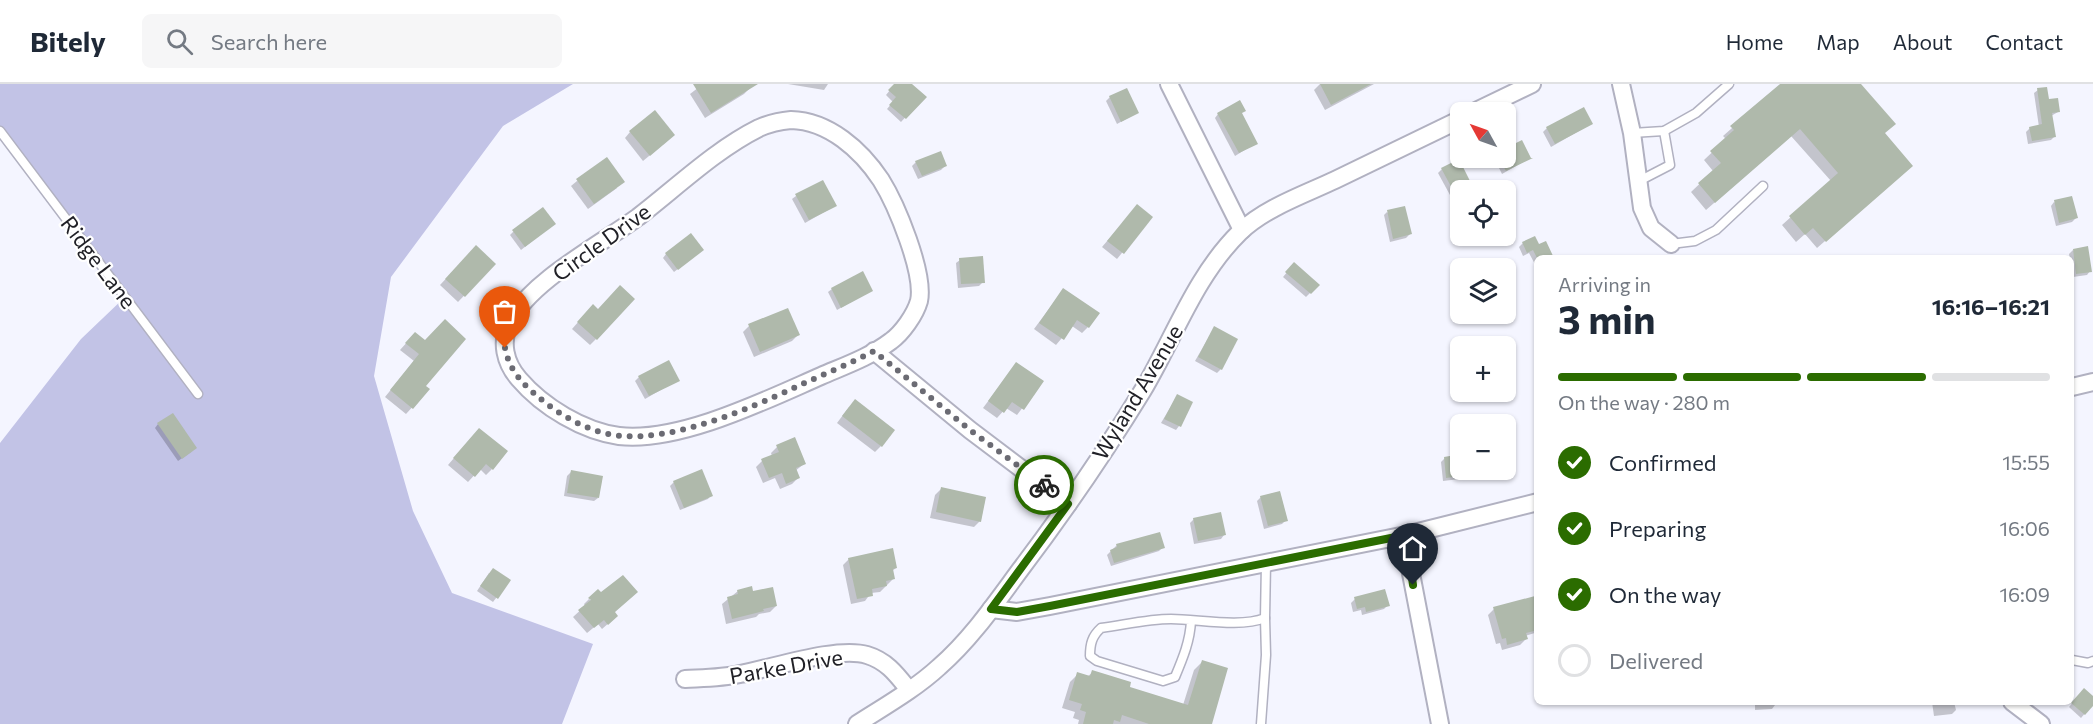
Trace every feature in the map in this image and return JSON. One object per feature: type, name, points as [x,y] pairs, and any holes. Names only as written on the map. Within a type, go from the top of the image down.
[{"type":"street","points":[[1169,84],[1242,230]]},
{"type":"street","points":[[1495,102],[1532,84]]},
{"type":"street","points":[[1621,84],[1632,133],[1642,208],[1647,222],[1659,237],[1671,244]]},
{"type":"street","name":"Circle Drive","points":[[791,120],[824,127],[848,144],[862,158],[885,187],[912,252],[919,279],[919,301],[915,311],[898,335],[874,351],[755,406],[673,432],[622,436],[602,433],[568,418],[531,392],[512,369],[507,359],[505,339],[510,322],[524,301],[554,275],[637,217],[736,142],[772,122],[791,120]]},
{"type":"street","name":"Wyland Avenue","points":[[857,724],[939,668],[974,632],[1068,504],[1143,389],[1209,270],[1242,230],[1273,210],[1450,124]]},
{"type":"street","points":[[874,351],[970,430],[1068,504]]},
{"type":"street","points":[[2074,387],[2093,382]]},
{"type":"street","points":[[991,609],[1017,612],[1406,535],[1534,503]]},
{"type":"street","points":[[1406,535],[1409,563],[1440,724]]},
{"type":"street","name":"Parke Drive","points":[[685,679],[722,677],[852,653],[866,655],[885,663],[909,690]]},
{"type":"street","points":[[2016,705],[2041,724]]},
{"type":"lane","points":[[1632,133],[1664,131],[1696,113],[1729,84]]},
{"type":"lane","name":"Ridge Lane","points":[[0,131],[198,394]]},
{"type":"lane","points":[[1639,181],[1670,165],[1664,131]]},
{"type":"lane","points":[[1671,244],[1695,241],[1716,230],[1763,186]]},
{"type":"lane","points":[[1261,724],[1266,655],[1266,563]]},
{"type":"lane","points":[[1191,621],[1184,658],[1175,677],[1162,681],[1097,661],[1090,656],[1094,634],[1101,628],[1171,619],[1257,621],[1265,618]]},
{"type":"lane","points":[[2074,660],[2088,663],[2093,661]]},
{"type":"shaded area","points":[[0,84],[573,84],[503,126],[391,277],[374,376],[413,511],[452,593],[593,644],[562,724],[0,724],[0,443],[81,339],[125,297],[0,131]]},
{"type":"building","points":[[693,84],[758,84],[711,113]]},
{"type":"building","points":[[894,84],[912,84],[927,97],[906,119],[889,105],[896,97],[888,90]]},
{"type":"building","points":[[1320,84],[1371,84],[1331,105]]},
{"type":"building","points":[[1780,84],[1861,84],[1896,124],[1885,133],[1913,166],[1826,242],[1813,228],[1805,235],[1789,216],[1838,173],[1800,129],[1715,203],[1698,183],[1721,163],[1710,151],[1734,130],[1730,126]]},
{"type":"building","points":[[2047,87],[2049,99],[2058,98],[2060,112],[2052,113],[2056,137],[2032,141],[2029,127],[2042,124],[2037,88]]},
{"type":"building","points":[[1127,88],[1139,113],[1121,122],[1109,96]]},
{"type":"building","points":[[1240,100],[1246,111],[1242,113],[1258,144],[1239,153],[1217,113]]},
{"type":"building","points":[[1584,107],[1593,124],[1555,144],[1546,127]]},
{"type":"building","points":[[655,110],[675,135],[650,156],[629,131]]},
{"type":"building","points":[[1522,140],[1533,158],[1516,166],[1516,143]]},
{"type":"building","points":[[941,151],[947,166],[922,176],[915,161]]},
{"type":"building","points":[[607,157],[625,182],[594,204],[576,179]]},
{"type":"building","points":[[1450,164],[1450,168],[1464,168],[1470,180],[1450,180],[1450,185],[1441,168]]},
{"type":"building","points":[[823,180],[837,206],[809,220],[795,194]]},
{"type":"building","points":[[2072,196],[2078,218],[2059,223],[2054,200]]},
{"type":"building","points":[[1137,204],[1153,217],[1124,254],[1107,241]]},
{"type":"building","points":[[1405,206],[1412,234],[1393,239],[1387,210]]},
{"type":"building","points":[[543,207],[556,224],[525,247],[512,230]]},
{"type":"building","points":[[691,233],[704,250],[678,270],[665,253]]},
{"type":"building","points":[[1535,236],[1539,244],[1546,241],[1553,255],[1536,255],[1533,250],[1527,253],[1522,242]]},
{"type":"building","points":[[476,245],[496,264],[465,297],[445,279]]},
{"type":"building","points":[[2088,246],[2092,272],[2076,274],[2073,249]]},
{"type":"building","points":[[983,256],[985,283],[961,284],[959,258]]},
{"type":"building","points":[[1294,262],[1320,285],[1311,294],[1285,272]]},
{"type":"building","points":[[863,271],[873,291],[841,308],[831,288]]},
{"type":"building","points":[[620,285],[635,299],[597,340],[577,322],[593,304],[598,309]]},
{"type":"building","points":[[1063,288],[1100,313],[1089,328],[1077,320],[1064,340],[1039,323]]},
{"type":"building","points":[[788,308],[800,335],[760,352],[748,324]]},
{"type":"building","points":[[445,319],[466,339],[426,386],[430,389],[413,409],[390,390],[419,354],[405,343],[415,332],[425,340]]},
{"type":"building","points":[[1214,326],[1238,339],[1222,370],[1198,357]]},
{"type":"building","points":[[669,360],[680,381],[649,396],[638,376]]},
{"type":"building","points":[[1016,362],[1044,381],[1024,410],[1012,402],[1004,413],[988,401]]},
{"type":"building","points":[[1177,394],[1193,402],[1181,427],[1164,419]]},
{"type":"building","points":[[855,399],[895,430],[882,447],[842,416]]},
{"type":"building","points":[[173,413],[197,448],[182,459],[157,423]]},
{"type":"building","points":[[479,428],[508,451],[493,470],[486,464],[475,477],[453,458]]},
{"type":"building","points":[[795,437],[806,464],[796,468],[800,478],[786,484],[782,473],[769,478],[761,459],[779,452],[776,445]]},
{"type":"building","points":[[1450,456],[1450,477],[1446,478],[1444,457]]},
{"type":"building","points":[[702,469],[713,496],[684,508],[673,481]]},
{"type":"building","points":[[571,470],[603,476],[599,498],[567,493]]},
{"type":"building","points":[[941,487],[986,497],[981,522],[936,512]]},
{"type":"building","points":[[1280,491],[1288,521],[1268,526],[1260,496]]},
{"type":"building","points":[[1221,512],[1226,535],[1198,541],[1193,518]]},
{"type":"building","points":[[1160,532],[1165,548],[1114,563],[1110,550],[1117,547],[1116,544]]},
{"type":"building","points":[[893,548],[897,568],[893,569],[895,579],[886,581],[887,586],[872,589],[873,596],[857,599],[848,558]]},
{"type":"building","points":[[493,568],[511,580],[498,599],[480,586]]},
{"type":"building","points":[[623,575],[638,592],[615,612],[618,616],[608,625],[604,620],[594,628],[578,610],[591,600],[588,598],[598,589],[601,592]]},
{"type":"building","points":[[752,586],[753,591],[773,587],[777,606],[732,619],[727,597],[738,594],[737,590]]},
{"type":"building","points":[[1385,589],[1390,606],[1366,612],[1365,607],[1357,609],[1354,597]]},
{"type":"building","points":[[1534,596],[1534,631],[1526,633],[1528,639],[1507,645],[1506,638],[1502,639],[1493,607]]},
{"type":"building","points":[[1202,660],[1228,668],[1212,724],[1149,724],[1122,715],[1120,722],[1114,720],[1113,724],[1083,724],[1086,712],[1080,710],[1082,704],[1069,700],[1077,672],[1090,676],[1092,670],[1131,682],[1130,687],[1188,705]]},
{"type":"building","points":[[2084,688],[2093,696],[2093,706],[2085,715],[2073,705],[2074,700]]},
{"type":"way so far","points":[[505,348],[507,359],[519,379],[531,392],[553,409],[602,433],[622,436],[673,432],[755,406],[874,351],[970,430],[1044,485]]},
{"type":"route","points":[[1044,485],[1068,504],[991,609],[1017,612],[1406,535],[1413,585]]}]
